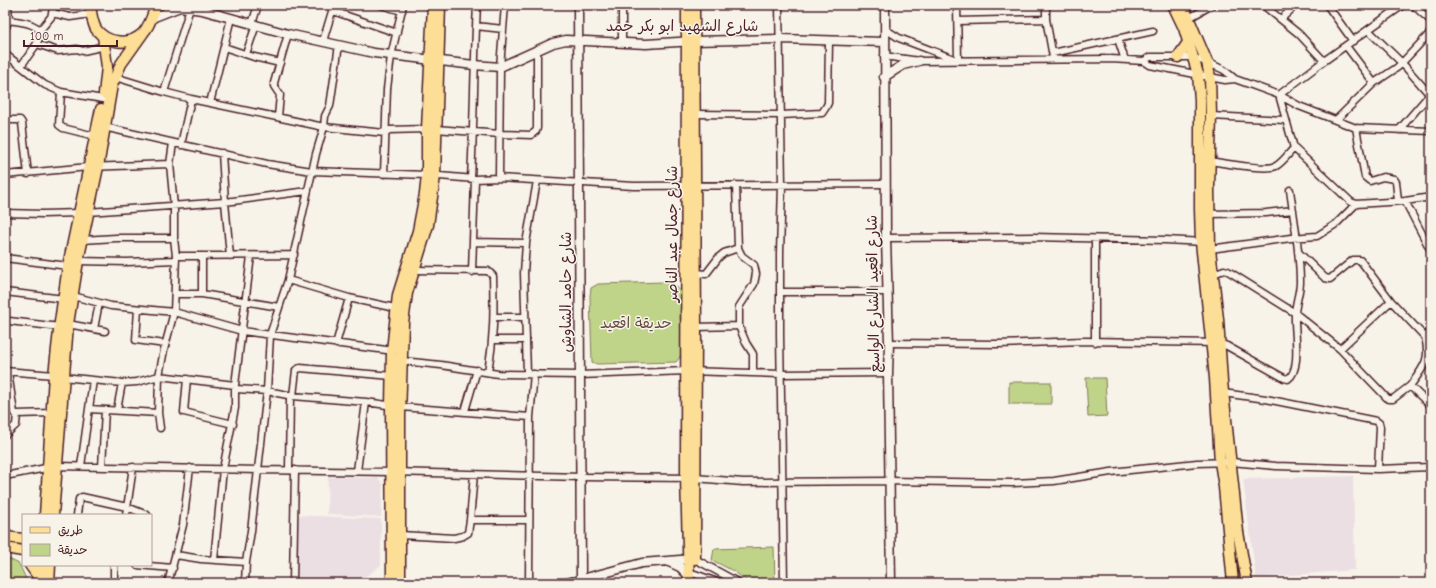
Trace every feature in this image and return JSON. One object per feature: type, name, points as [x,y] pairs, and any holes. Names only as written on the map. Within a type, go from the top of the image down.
[{"type":"main road","points":[[45,514],[53,466],[64,325],[73,264],[93,167],[115,77],[123,60],[152,18],[156,5]]},
{"type":"main road","points":[[433,5],[435,61]]},
{"type":"main road","points":[[392,583],[396,472],[396,407],[399,354],[406,293],[428,225],[435,61],[440,5]]},
{"type":"main road","name":"شارع جمال عبد الناصر","points":[[687,5],[695,114],[691,186],[696,273],[696,327],[692,372]]},
{"type":"main road","name":"شارع جمال عبد الناصر","points":[[692,579],[690,41],[694,5]]},
{"type":"main road","points":[[1173,5],[1189,41],[1198,74],[1200,100],[1200,209],[1213,274],[1218,318],[1215,343],[1215,378],[1220,462],[1224,487],[1233,583]]},
{"type":"main road","points":[[1183,5],[1207,62],[1210,77],[1211,116],[1207,245],[1215,343],[1223,393],[1238,532],[1247,583]]},
{"type":"main road","points":[[90,9],[93,22],[104,41],[107,72],[95,136],[93,167]]},
{"type":"main road","points":[[104,41],[130,41],[143,33]]},
{"type":"main road","points":[[1178,57],[1189,41]]},
{"type":"main road","points":[[396,407],[392,376],[399,354],[395,308],[418,231],[431,176]]},
{"type":"main road","points":[[73,264],[82,240],[83,213]]},
{"type":"main road","points":[[53,514],[52,413],[59,376]]},
{"type":"main road","points":[[396,472],[400,535],[400,583]]},
{"type":"main road","points":[[8,537],[22,539]]},
{"type":"main road","points":[[14,549],[22,556]]},
{"type":"main road","points":[[31,566],[43,582]]},
{"type":"main road","points":[[40,566],[43,582]]},
{"type":"main road","points":[[43,582],[50,566]]},
{"type":"street","points":[[5,28],[9,20],[8,5]]},
{"type":"street","points":[[21,66],[40,39],[40,30],[49,20],[54,5]]},
{"type":"street","points":[[246,54],[258,5]]},
{"type":"street","points":[[381,5],[403,8],[391,56],[387,89],[384,174]]},
{"type":"street","points":[[472,272],[474,65],[477,5]]},
{"type":"street","points":[[499,178],[500,68],[505,5]]},
{"type":"street","name":"شارع حامد الشاوش","points":[[578,5],[582,578]]},
{"type":"street","points":[[622,5],[622,42]]},
{"type":"street","points":[[779,5],[781,39],[782,185],[780,374],[784,583]]},
{"type":"street","name":"شارع اقعيد الشارع الواسع","points":[[885,5],[885,184],[889,343],[888,373],[891,583]]},
{"type":"street","points":[[958,5],[958,60]]},
{"type":"street","points":[[1046,5],[1046,19],[1053,56]]},
{"type":"street","points":[[1189,18],[1212,5]]},
{"type":"street","points":[[1264,5],[1299,34],[1324,61]]},
{"type":"street","points":[[1281,19],[1296,5]]},
{"type":"street","points":[[1328,5],[1353,41]]},
{"type":"street","points":[[1279,95],[1403,5]]},
{"type":"street","points":[[1413,5],[1431,21]]},
{"type":"street","points":[[152,18],[178,6],[203,8],[231,18],[288,34],[391,56],[500,68]]},
{"type":"street","points":[[164,92],[190,8]]},
{"type":"street","points":[[323,41],[333,8],[397,33]]},
{"type":"street","points":[[52,14],[70,17],[90,9]]},
{"type":"street","points":[[210,103],[231,18]]},
{"type":"street","points":[[958,21],[1046,19]]},
{"type":"street","points":[[9,20],[32,25],[40,30]]},
{"type":"street","points":[[476,26],[503,29]]},
{"type":"street","points":[[885,29],[899,38],[958,60]]},
{"type":"street","points":[[1368,30],[1431,94],[1399,130]]},
{"type":"street","points":[[1053,56],[1153,31]]},
{"type":"street","points":[[1336,120],[1374,83],[1398,67],[1431,32]]},
{"type":"street","points":[[278,117],[280,95],[274,86],[274,82],[288,34]]},
{"type":"street","name":"شارع الشهيد ابو بكر حمد","points":[[500,68],[559,40],[646,44],[690,41],[781,39],[884,42]]},
{"type":"street","points":[[1118,39],[1125,60]]},
{"type":"street","points":[[37,44],[58,51],[77,48],[83,51],[104,41]]},
{"type":"street","points":[[695,114],[781,115],[822,113],[828,103],[829,41]]},
{"type":"street","points":[[245,583],[246,562],[259,470],[267,392],[270,335],[288,280],[307,191],[324,127],[325,116],[330,106],[338,45]]},
{"type":"street","points":[[1346,46],[1374,83]]},
{"type":"street","points":[[224,47],[254,57],[280,63]]},
{"type":"street","points":[[115,77],[191,99],[324,127],[385,132],[389,130],[432,129],[531,135],[536,131],[537,50]]},
{"type":"street","points":[[5,54],[45,85],[60,92],[103,99]]},
{"type":"street","points":[[884,56],[919,61],[1053,56],[1144,61],[1150,65],[1225,80],[1235,79]]},
{"type":"street","points":[[1144,61],[1150,57],[1178,57],[1194,58],[1207,62],[1224,70],[1235,79],[1279,95],[1299,106],[1356,128],[1431,131]]},
{"type":"street","points":[[884,78],[903,65],[919,61]]},
{"type":"street","points":[[60,92],[59,123],[61,126],[95,136]]},
{"type":"street","points":[[1279,95],[1294,148],[1344,195],[1356,204],[1431,197]]},
{"type":"street","points":[[181,145],[191,99]]},
{"type":"street","points":[[1211,116],[1285,120]]},
{"type":"street","points":[[5,120],[20,120],[22,123],[28,174]]},
{"type":"street","points":[[104,127],[279,166],[312,171],[473,179],[499,178],[579,184],[634,186],[885,184]]},
{"type":"street","points":[[1356,128],[1365,177],[1370,181],[1383,177],[1394,179],[1401,201],[1431,251]]},
{"type":"street","points":[[160,428],[158,413],[159,376],[165,344],[174,312],[176,258],[174,238],[174,207],[170,164],[173,143]]},
{"type":"street","points":[[1210,161],[1272,167],[1277,165],[1294,148]]},
{"type":"street","points":[[222,153],[230,256]]},
{"type":"street","points":[[5,176],[93,167],[170,164]]},
{"type":"street","points":[[527,374],[524,273],[526,243],[537,181]]},
{"type":"street","points":[[736,185],[738,248],[742,256],[754,265],[756,274],[754,284],[739,307],[739,326],[746,343],[753,354],[753,373]]},
{"type":"street","points":[[889,343],[1215,343],[1227,346],[1288,379],[1293,376],[1296,364],[1294,313],[1300,290],[1298,252],[1290,190]]},
{"type":"street","points":[[5,213],[83,213],[174,207],[307,191]]},
{"type":"street","points":[[886,238],[1165,240],[1207,245],[1317,236],[1324,233],[1336,224],[1356,204]]},
{"type":"street","points":[[1209,214],[1293,210]]},
{"type":"street","points":[[82,240],[116,238],[174,238]]},
{"type":"street","points":[[1095,239],[1095,342]]},
{"type":"street","points":[[473,242],[526,243]]},
{"type":"street","points":[[696,273],[706,274],[719,257],[724,253],[738,248]]},
{"type":"street","points":[[1298,252],[1325,278],[1330,279],[1353,260],[1360,260],[1391,301],[1431,343]]},
{"type":"street","points":[[5,258],[73,264],[202,256],[294,255]]},
{"type":"street","points":[[202,256],[202,294]]},
{"type":"street","points":[[214,560],[223,469],[235,408],[235,387],[251,256]]},
{"type":"street","points":[[414,270],[488,272],[492,274],[494,317],[493,340],[488,372]]},
{"type":"street","points":[[1213,274],[1224,270],[1228,271],[1294,313],[1340,349],[1388,399],[1393,399],[1410,386],[1427,359],[1428,349],[1425,337]]},
{"type":"street","points":[[288,280],[349,298],[395,308]]},
{"type":"street","points":[[5,292],[68,297],[111,306],[174,312],[242,331],[399,354],[498,374],[580,375],[692,372],[780,374],[888,373]]},
{"type":"street","points":[[780,292],[887,292]]},
{"type":"street","points":[[174,294],[202,294],[279,307]]},
{"type":"street","points":[[336,344],[349,298]]},
{"type":"street","points":[[1340,349],[1391,301]]},
{"type":"street","points":[[94,329],[99,303]]},
{"type":"street","points":[[138,309],[136,340],[165,344]]},
{"type":"street","points":[[494,317],[525,317]]},
{"type":"street","points":[[5,321],[9,320],[64,325],[106,331]]},
{"type":"street","points":[[696,327],[739,326]]},
{"type":"street","points":[[1425,337],[1431,331]]},
{"type":"street","points":[[493,340],[526,340]]},
{"type":"street","points":[[293,583],[292,396],[296,370],[300,368],[392,376]]},
{"type":"street","points":[[465,411],[477,370]]},
{"type":"street","points":[[52,413],[17,414],[13,411],[6,372],[122,383],[137,382],[159,376],[292,396],[366,402],[396,407],[530,417]]},
{"type":"street","points":[[529,583],[530,417],[534,374]]},
{"type":"street","points":[[187,379],[184,412],[233,424]]},
{"type":"street","points":[[81,466],[93,380]]},
{"type":"street","points":[[116,410],[122,383]]},
{"type":"street","points":[[1410,386],[1431,406]]},
{"type":"street","points":[[1223,393],[1266,399],[1376,421],[1379,423],[1380,427],[1378,469]]},
{"type":"street","points":[[357,471],[366,402]]},
{"type":"street","points":[[89,409],[158,413]]},
{"type":"street","points":[[102,467],[106,410]]},
{"type":"street","points":[[5,435],[16,425],[17,414]]},
{"type":"street","points":[[5,476],[53,466],[81,466],[581,477],[691,477],[743,482],[890,481],[1013,483],[1054,481],[1127,471],[1197,463],[1220,462],[1276,466],[1378,469],[1431,467]]},
{"type":"street","points":[[126,514],[133,467]]},
{"type":"street","points":[[168,583],[173,568],[182,525],[190,468]]},
{"type":"street","points":[[400,535],[439,538],[463,536],[468,533],[474,474]]},
{"type":"street","points":[[77,514],[79,499],[82,497],[127,507],[144,514]]},
{"type":"street","points":[[470,520],[529,520]]},
{"type":"street","points":[[5,527],[8,537]]},
{"type":"street","points":[[176,555],[246,562]]},
{"type":"street","points":[[566,583],[642,563],[692,559],[739,583]]},
{"type":"street","points":[[669,562],[680,567],[692,579],[720,583]]},
{"type":"street","points":[[114,566],[114,583]]},
{"type":"street","points":[[149,566],[173,568]]},
{"type":"shaded area","points":[[328,476],[378,478],[383,484],[381,517],[327,514]]},
{"type":"shaded area","points":[[1353,476],[1355,570],[1256,578],[1243,479]]},
{"type":"shaded area","points":[[295,515],[381,519],[381,565],[368,575],[352,583],[294,583]]},
{"type":"green space","name":"حديقة اقعيد","points":[[664,282],[675,285],[682,296],[680,313],[682,350],[677,361],[597,364],[592,362],[591,288],[598,284]]},
{"type":"green space","points":[[1086,378],[1105,378],[1107,416],[1088,417]]},
{"type":"green space","points":[[1009,382],[1051,382],[1051,404],[1009,404]]},
{"type":"green space","points":[[774,547],[775,583],[749,583],[735,572],[712,560],[714,549]]},
{"type":"green space","points":[[5,557],[19,564],[28,583],[5,583]]}]
